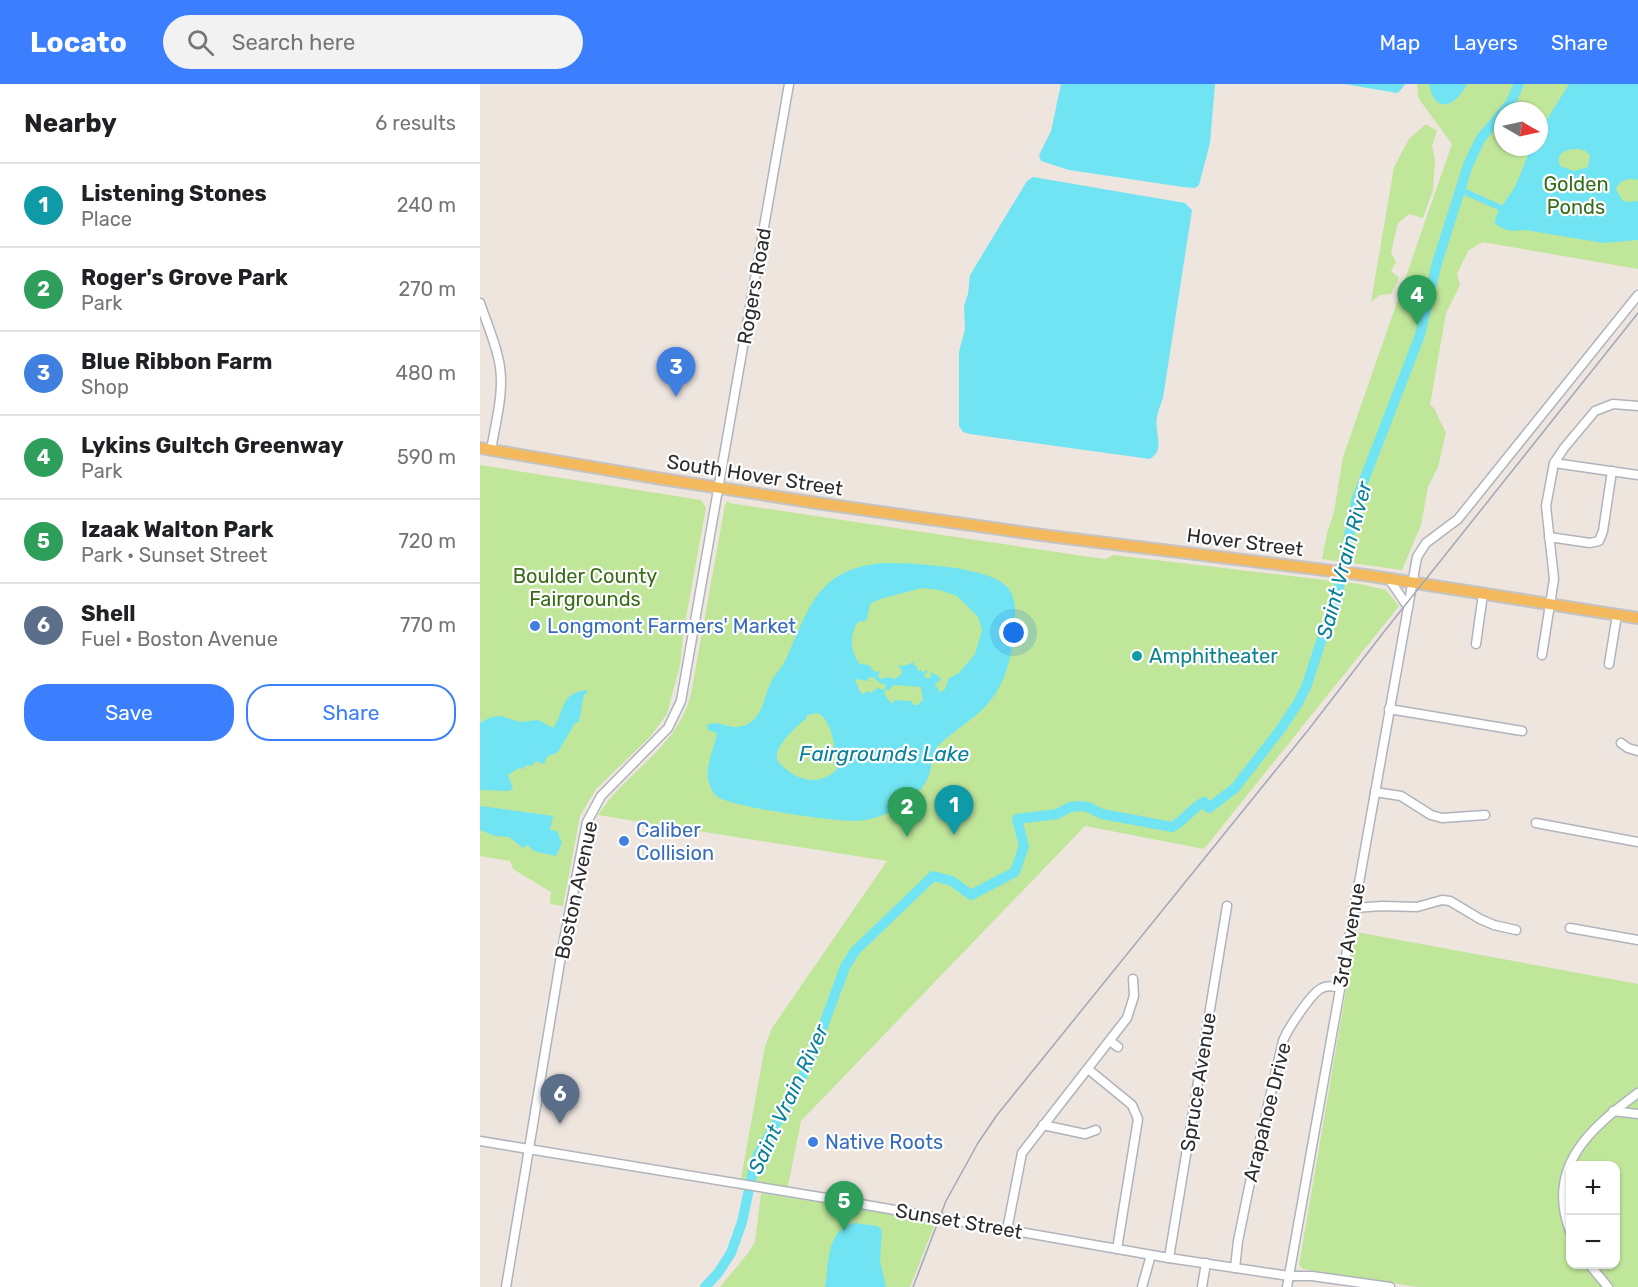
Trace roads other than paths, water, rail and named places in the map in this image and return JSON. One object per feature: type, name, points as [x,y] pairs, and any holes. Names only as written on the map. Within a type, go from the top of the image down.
[{"type":"main road","name":"South Hover Street","points":[[485,449],[718,488],[1025,532]]},
{"type":"main road","name":"Hover Street","points":[[1025,532],[1365,575],[1638,618]]},
{"type":"street","name":"Rogers Road","points":[[718,488],[789,84]]},
{"type":"street","name":"3rd Avenue","points":[[1287,1287],[1417,558],[1423,546],[1458,519],[1638,295]]},
{"type":"street","points":[[480,303],[498,357],[500,371],[500,396],[485,449]]},
{"type":"street","points":[[1542,655],[1554,573],[1546,500],[1554,463],[1595,411],[1612,404],[1638,406]]},
{"type":"street","points":[[1554,463],[1638,475]]},
{"type":"street","points":[[1549,537],[1590,543],[1599,541],[1603,532],[1612,471]]},
{"type":"street","name":"Boston Avenue","points":[[506,1287],[586,826],[601,796],[659,740],[677,712],[718,488]]},
{"type":"street","points":[[1389,579],[1408,607]]},
{"type":"street","points":[[1476,644],[1483,594]]},
{"type":"street","points":[[1609,664],[1617,615]]},
{"type":"street","points":[[1389,709],[1522,731]]},
{"type":"street","points":[[1621,743],[1638,751]]},
{"type":"street","points":[[1375,792],[1401,796],[1431,815],[1442,818],[1485,815]]},
{"type":"street","points":[[1536,823],[1591,831],[1638,842]]},
{"type":"street","points":[[1354,908],[1416,907],[1442,900],[1450,901],[1487,922],[1516,930]]},
{"type":"street","name":"Spruce Avenue","points":[[1169,1258],[1227,906]]},
{"type":"street","points":[[1570,928],[1638,940]]},
{"type":"street","points":[[1007,1230],[1019,1158],[1127,1018],[1134,996],[1133,979]]},
{"type":"street","name":"Arapahoe Drive","points":[[1235,1268],[1248,1189],[1282,1041],[1317,991],[1330,986],[1340,988]]},
{"type":"street","points":[[1110,1041],[1118,1047]]},
{"type":"street","points":[[1088,1069],[1132,1106],[1138,1119],[1117,1249]]},
{"type":"street","points":[[1566,1218],[1565,1179],[1569,1164],[1589,1133],[1638,1093]]},
{"type":"street","points":[[1614,1111],[1638,1114]]},
{"type":"street","points":[[1043,1125],[1085,1134],[1096,1130]]},
{"type":"street","name":"Sunset Street","points":[[480,1141],[744,1184],[1169,1258],[1289,1276],[1312,1276],[1390,1287]]},
{"type":"street","points":[[1142,1287],[1151,1255]]},
{"type":"street","points":[[1202,1287],[1206,1263]]},
{"type":"street","points":[[1594,1269],[1608,1287]]},
{"type":"water","points":[[1061,84],[1215,84],[1210,143],[1199,185],[1195,188],[1183,187],[1069,170],[1041,161],[1039,155],[1051,131]]},
{"type":"water","points":[[1344,84],[1405,84],[1397,93]]},
{"type":"water","points":[[1429,84],[1467,84],[1452,102],[1441,104],[1436,101]]},
{"type":"water","name":"Golden Ponds","points":[[1569,84],[1638,84],[1638,180],[1625,180],[1619,183],[1616,189],[1623,201],[1638,201],[1638,240],[1604,243],[1502,228],[1495,223],[1496,218],[1518,179],[1527,156],[1548,156],[1548,118]],"holes":[[[1578,149],[1586,151],[1590,156],[1588,167],[1574,171],[1560,166],[1559,157],[1563,152]]]},
{"type":"water","points":[[1033,177],[1185,203],[1192,210],[1163,398],[1156,423],[1158,446],[1155,455],[1150,459],[970,434],[963,432],[959,426],[959,352],[965,329],[964,306],[970,275],[1027,181]]},
{"type":"water","name":"Fairgrounds Lake","points":[[883,563],[950,567],[986,575],[1000,581],[1012,594],[1015,613],[1009,663],[1000,687],[978,713],[936,748],[929,775],[919,791],[895,810],[886,814],[856,821],[828,819],[743,805],[718,797],[712,791],[708,776],[709,762],[717,733],[708,730],[707,725],[717,723],[738,727],[744,726],[755,718],[761,709],[771,682],[784,662],[810,607],[819,594],[843,573]],"holes":[[[922,588],[940,590],[957,596],[978,617],[982,630],[975,654],[959,673],[949,678],[945,689],[939,693],[938,687],[934,686],[941,679],[930,672],[931,678],[925,678],[924,674],[928,672],[918,671],[916,665],[913,666],[914,662],[904,666],[898,665],[902,671],[901,675],[895,679],[888,677],[880,679],[878,676],[880,671],[875,672],[869,665],[860,664],[854,654],[852,637],[859,621],[867,619],[870,604],[880,599]],[[873,677],[881,684],[884,683],[886,687],[884,690],[878,688],[870,693],[867,691],[864,694],[861,693],[855,680],[868,681],[868,678]],[[894,685],[921,687],[923,700],[917,705],[913,705],[911,701],[895,700],[892,704],[884,694],[886,689],[889,690]],[[818,713],[831,731],[837,769],[825,778],[812,780],[798,777],[777,760],[779,748],[806,719],[807,715]]]},
{"type":"water","points":[[587,690],[587,694],[584,694],[579,722],[575,723],[558,752],[547,757],[544,764],[536,761],[533,765],[525,766],[524,769],[519,768],[508,775],[513,788],[509,791],[480,790],[480,723],[491,717],[501,716],[520,722],[538,720],[553,728],[567,699],[578,692]]},
{"type":"water","points":[[480,806],[553,816],[550,830],[557,831],[562,843],[556,856],[534,851],[527,845],[523,848],[509,837],[495,836],[480,830]]},
{"type":"water","points":[[854,1223],[877,1226],[882,1230],[880,1261],[886,1287],[825,1287],[830,1249],[834,1240],[838,1232]]},
{"type":"waterway","name":"Saint Vrain River","points":[[1511,102],[1519,84]]},
{"type":"waterway","name":"Saint Vrain River","points":[[705,1287],[718,1273],[731,1253],[742,1222],[755,1161],[790,1101],[811,1059],[845,967],[855,951],[933,876],[952,881],[971,895],[1015,872],[1024,846],[1017,819],[1057,814],[1070,807],[1079,806],[1088,807],[1102,814],[1172,827],[1199,805],[1204,802],[1209,808],[1235,788],[1280,730],[1307,685],[1323,635],[1333,616],[1356,501],[1420,335],[1437,263],[1468,165],[1481,138],[1494,123]]},
{"type":"waterway","points":[[1461,190],[1501,208]]},
{"type":"railway","points":[[913,1287],[946,1201],[978,1143],[997,1115],[1309,729],[1638,313]]},
{"type":"place","name":"Lykins Gultch Greenway","points":[[1417,325]]},
{"type":"place","name":"Blue Ribbon Farm","points":[[676,397]]},
{"type":"place","name":"Longmont Farmers' Market","points":[[535,626]]},
{"type":"place","name":"Amphitheater","points":[[1137,656]]},
{"type":"place","name":"Listening Stones","points":[[954,835]]},
{"type":"place","name":"Roger's Grove Park","points":[[907,837]]},
{"type":"place","name":"Caliber Collision","points":[[624,841]]},
{"type":"place","name":"Shell","points":[[560,1124]]},
{"type":"place","name":"Native Roots","points":[[813,1142]]},
{"type":"place","name":"Izaak Walton Park","points":[[844,1231]]},
{"type":"park label","name":"Boulder County Fairgrounds","points":[[585,588]]}]
